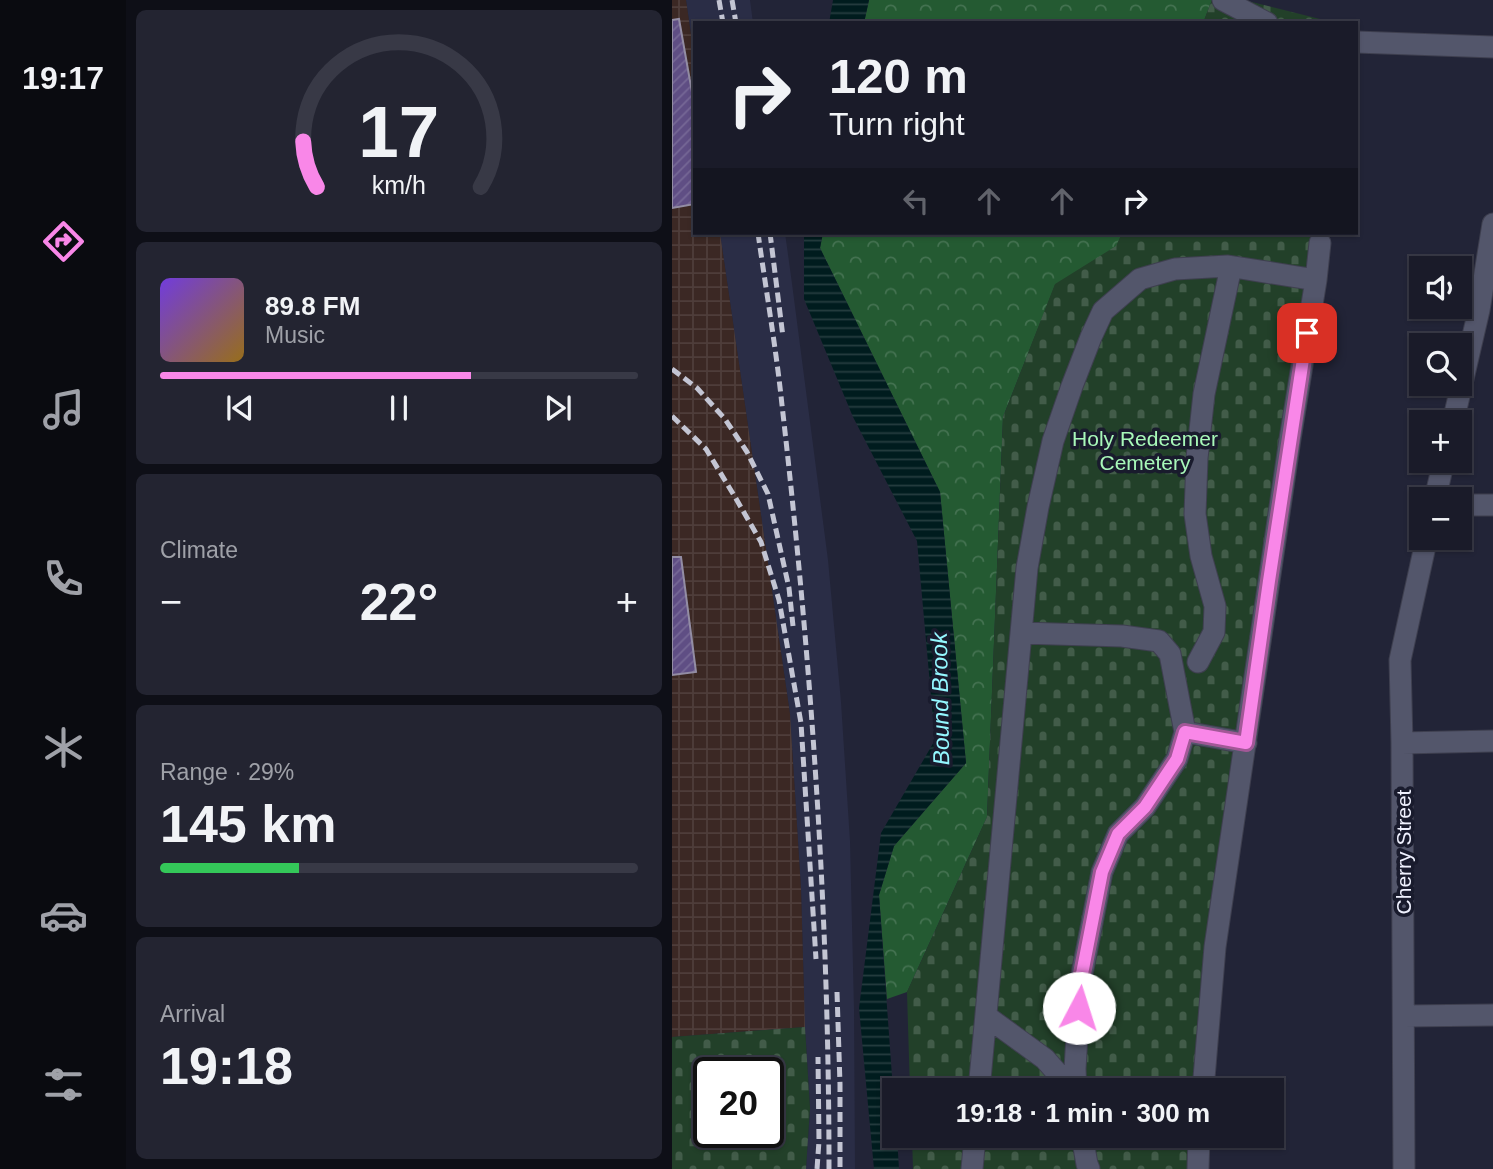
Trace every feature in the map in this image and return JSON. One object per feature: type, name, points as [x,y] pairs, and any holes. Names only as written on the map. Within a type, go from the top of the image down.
[{"type":"street","points":[[1223,0],[1263,21]]},
{"type":"street","points":[[1358,42],[1493,47]]},
{"type":"street","points":[[1456,410],[1479,310],[1493,224]]},
{"type":"street","points":[[1204,1078],[1215,947],[1320,243]]},
{"type":"street","points":[[980,1078],[1027,568],[1053,441],[1091,337],[1103,311],[1140,279],[1175,269],[1231,267],[1316,280]]},
{"type":"street","points":[[1180,710],[1198,662],[1214,632],[1215,606],[1201,555],[1195,514],[1197,458],[1204,394],[1231,267]]},
{"type":"street","points":[[1472,505],[1493,505]]},
{"type":"street","name":"Cherry Street","points":[[1404,1169],[1400,660],[1424,550]]},
{"type":"street","points":[[1021,633],[1122,636],[1159,641],[1170,654],[1185,732],[1177,759],[1145,807],[1118,834],[1102,872],[1080,984],[1075,1078]]},
{"type":"street","points":[[1170,654],[1198,662]]},
{"type":"street","points":[[1185,732],[1246,743]]},
{"type":"street","points":[[1402,743],[1493,741]]},
{"type":"street","points":[[1404,1016],[1493,1015]]},
{"type":"street","points":[[986,1016],[1045,1059],[1063,1078]]},
{"type":"street","points":[[972,1169],[974,1148]]},
{"type":"street","points":[[1084,1148],[1089,1169]]},
{"type":"street","points":[[1198,1169],[1199,1148]]},
{"type":"shaded area","points":[[672,0],[686,0],[693,48],[693,235],[720,235],[790,714],[801,889],[805,1027],[672,1037]]},
{"type":"shaded area","points":[[686,0],[750,0],[753,21],[693,21],[693,48]]},
{"type":"shaded area","points":[[720,235],[785,235],[828,560],[841,702],[850,841],[855,1169],[806,1169],[810,1108],[801,889],[790,714]]},
{"type":"green space","points":[[869,0],[1212,0],[1204,21],[864,21]]},
{"type":"green space","points":[[1212,0],[1244,0],[1328,21],[1204,21]]},
{"type":"green space","points":[[823,235],[1121,235],[1117,246],[1055,285],[1003,417],[987,817],[907,992],[887,999],[879,895],[894,846],[966,763],[940,492],[820,248]]},
{"type":"green space","name":"Holy Redeemer Cemetery","points":[[1121,235],[1323,235],[1216,948],[1210,1078],[910,1078],[907,992],[987,817],[1003,417],[1055,284],[1116,246]]},
{"type":"green space","points":[[805,1027],[810,1108],[806,1169],[672,1169],[672,1037]]},
{"type":"green space","points":[[912,1148],[1207,1148],[1206,1169],[913,1169]]},
{"type":"water","points":[[833,0],[869,0],[864,21],[829,21]]},
{"type":"water","name":"Bound Brook","points":[[804,235],[823,235],[820,248],[940,492],[966,763],[894,846],[879,895],[892,1078],[882,1078],[882,1148],[898,1148],[899,1169],[874,1169],[859,1008],[881,833],[935,740],[917,541],[853,417],[804,299]]},
{"type":"building","points":[[679,19],[693,98],[693,204],[672,208],[672,20]]},
{"type":"building","points":[[672,557],[681,557],[696,672],[672,675]]},
{"type":"railway","points":[[719,0],[723,21]]},
{"type":"railway","points":[[732,0],[736,21]]},
{"type":"railway","points":[[758,235],[782,405],[810,691],[826,978],[829,1169]]},
{"type":"railway","points":[[770,235],[783,337]]},
{"type":"railway","points":[[672,369],[697,388],[725,419],[747,452],[768,494],[789,588],[793,626]]},
{"type":"railway","points":[[672,416],[706,449],[735,497],[761,542],[779,600],[801,723],[816,959]]},
{"type":"railway","points":[[837,992],[840,1169]]},
{"type":"railway","points":[[817,1169],[818,1057]]},
{"type":"route","points":[[1079,1008],[1080,984],[1102,872],[1118,834],[1145,807],[1177,759],[1185,732],[1246,743],[1307,333]]}]
